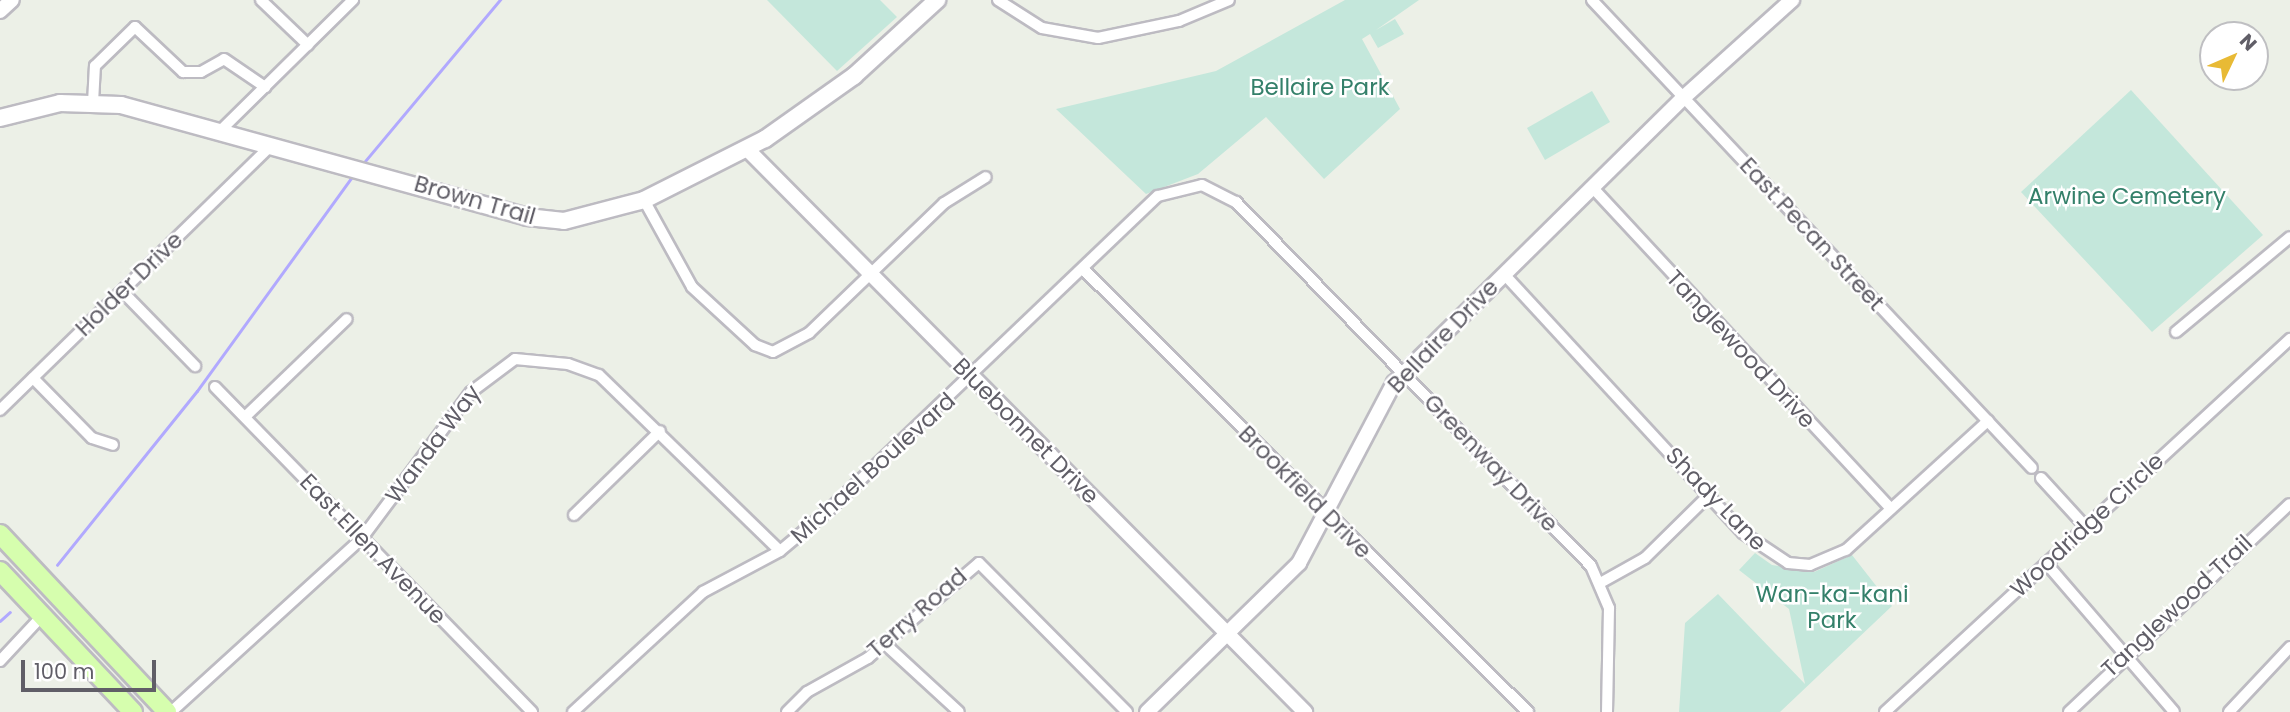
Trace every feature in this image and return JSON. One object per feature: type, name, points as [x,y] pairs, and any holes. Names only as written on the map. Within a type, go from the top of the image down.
[{"type":"main road","name":"Brown Trail","points":[[0,118],[60,103],[93,103],[220,131],[263,148],[361,168],[550,221],[608,215],[747,149],[831,94],[937,0]]},
{"type":"main road","points":[[0,534],[169,712]]},
{"type":"main road","points":[[0,571],[132,712]]},
{"type":"street","points":[[0,12],[12,0]]},
{"type":"street","points":[[261,0],[308,45]]},
{"type":"street","points":[[220,131],[353,0]]},
{"type":"street","points":[[998,0],[1041,28],[1098,38],[1179,21],[1229,0]]},
{"type":"street","name":"East Pecan Street","points":[[1592,0],[2032,468]]},
{"type":"street","name":"Bellaire Drive","points":[[1147,712],[1299,563],[1375,412],[1404,373],[1683,98],[1792,0]]},
{"type":"street","points":[[93,103],[94,66],[135,27],[183,72],[201,72],[224,59],[265,87]]},
{"type":"street","name":"Holder Drive","points":[[0,410],[263,148]]},
{"type":"street","name":"Bluebonnet Drive","points":[[747,149],[1305,712]]},
{"type":"street","points":[[644,200],[692,287],[769,351],[797,343],[944,203],[986,177]]},
{"type":"street","name":"Michael Boulevard","points":[[573,712],[703,592],[780,551],[974,377],[1158,196],[1192,185]]},
{"type":"street","name":"Greenway Drive","points":[[1192,185],[1213,187],[1236,202],[1404,373],[1602,582]]},
{"type":"street","name":"Tanglewood Drive","points":[[1592,187],[1891,509]]},
{"type":"street","points":[[2176,332],[2290,237]]},
{"type":"street","name":"Brookfield Drive","points":[[1083,269],[1326,514],[1528,712]]},
{"type":"street","name":"Shady Lane","points":[[1504,274],[1761,549],[1801,565],[1831,560],[1988,421]]},
{"type":"street","points":[[122,291],[195,366]]},
{"type":"street","points":[[245,417],[347,320]]},
{"type":"street","name":"Woodridge Circle","points":[[1885,712],[2290,339]]},
{"type":"street","name":"Wanda Way","points":[[169,712],[362,538],[471,393],[507,361],[531,357],[599,375],[660,431],[780,551]]},
{"type":"street","points":[[33,377],[92,438],[113,445]]},
{"type":"street","name":"East Ellen Avenue","points":[[215,387],[532,712]]},
{"type":"street","points":[[574,515],[660,431]]},
{"type":"street","points":[[2041,478],[2085,526]]},
{"type":"street","points":[[1607,712],[1612,648],[1602,582],[1645,558],[1709,495]]},
{"type":"street","name":"Tanglewood Trail","points":[[2069,712],[2124,654],[2290,504]]},
{"type":"street","points":[[2046,563],[2174,712]]},
{"type":"street","name":"Terry Road","points":[[787,712],[885,644],[960,575],[982,564],[1127,712]]},
{"type":"street","points":[[0,661],[42,616]]},
{"type":"street","points":[[885,644],[959,712]]},
{"type":"street","points":[[2229,712],[2290,647]]},
{"type":"green space","points":[[767,0],[880,0],[897,17],[837,71]]},
{"type":"green space","name":"Bellaire Park","points":[[1345,0],[1419,0],[1376,30],[1395,19],[1404,34],[1378,48],[1370,34],[1362,39],[1400,109],[1324,179],[1266,117],[1198,174],[1146,194],[1056,109],[1216,71]]},
{"type":"green space","name":"Arwine Cemetery","points":[[2131,90],[2263,235],[2152,332],[2021,192]]},
{"type":"green space","points":[[1592,91],[1610,122],[1545,160],[1527,128]]},
{"type":"green space","name":"Wan-ka-kani Park","points":[[1755,553],[1772,565],[1814,572],[1852,555],[1892,606],[1780,712],[1679,712],[1685,623],[1718,594],[1805,684],[1789,609],[1739,570]]},
{"type":"waterway","points":[[361,166],[500,0]]},
{"type":"waterway","points":[[57,565],[197,391],[352,177]]},
{"type":"waterway","points":[[0,621],[10,612]]}]
